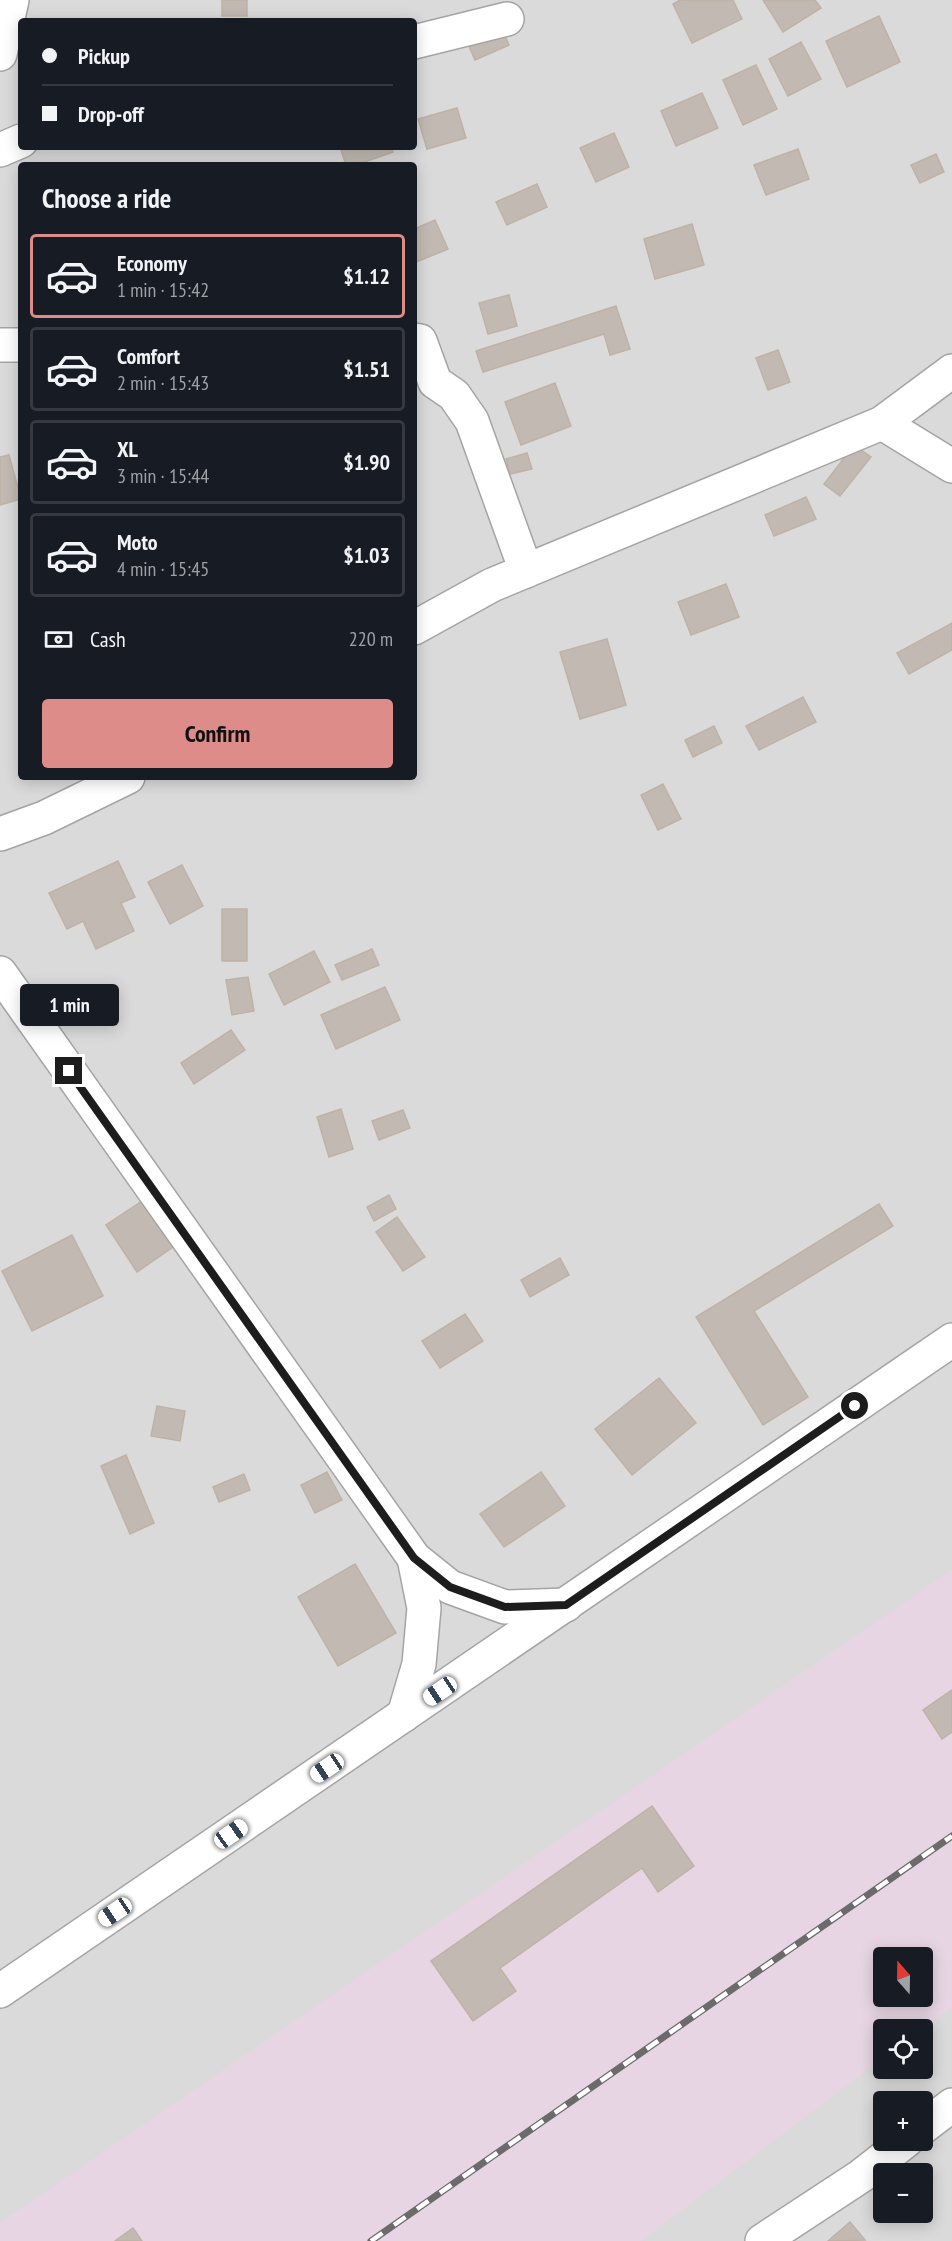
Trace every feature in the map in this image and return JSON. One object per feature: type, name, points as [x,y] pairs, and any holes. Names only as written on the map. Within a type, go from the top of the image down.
[{"type":"street","points":[[0,54],[12,0]]},
{"type":"street","points":[[417,41],[507,19]]},
{"type":"street","points":[[0,150],[18,142]]},
{"type":"street","points":[[417,340],[420,341],[435,382],[454,395],[472,421],[526,571]]},
{"type":"street","points":[[0,345],[18,345]]},
{"type":"street","points":[[417,626],[492,585],[882,423],[952,371]]},
{"type":"street","points":[[882,423],[952,466]]},
{"type":"street","points":[[0,834],[44,818],[122,780]]},
{"type":"street","points":[[0,973],[414,1558],[450,1587],[505,1607],[566,1605]]},
{"type":"street","points":[[0,1991],[952,1340]]},
{"type":"street","points":[[404,1715],[419,1664],[424,1608],[414,1558]]},
{"type":"street","points":[[933,2120],[952,2105]]},
{"type":"street","points":[[762,2241],[861,2176],[893,2151]]},
{"type":"shaded area","points":[[0,0],[952,0],[952,2241],[0,2241]]},
{"type":"shaded area","points":[[952,1570],[952,2007],[933,2021],[933,2019],[873,2019],[873,2066],[641,2241],[0,2241],[0,2223]]},
{"type":"building","points":[[222,0],[247,0],[247,16],[222,16]]},
{"type":"building","points":[[680,0],[733,0],[742,19],[692,43],[673,4]]},
{"type":"building","points":[[763,0],[815,0],[821,8],[783,32]]},
{"type":"building","points":[[879,16],[900,62],[847,87],[826,41]]},
{"type":"building","points":[[502,29],[509,45],[475,60],[468,44]]},
{"type":"building","points":[[801,42],[821,79],[788,96],[769,59]]},
{"type":"building","points":[[756,65],[777,109],[743,125],[723,80]]},
{"type":"building","points":[[702,93],[718,128],[676,146],[661,111]]},
{"type":"building","points":[[457,108],[466,138],[427,149],[418,119]]},
{"type":"building","points":[[614,133],[629,167],[596,182],[580,148]]},
{"type":"building","points":[[798,149],[809,179],[766,195],[754,165]]},
{"type":"building","points":[[341,150],[392,150],[393,152],[365,162],[345,162]]},
{"type":"building","points":[[936,154],[944,172],[920,183],[911,165]]},
{"type":"building","points":[[537,184],[547,207],[507,225],[496,202]]},
{"type":"building","points":[[435,220],[448,249],[417,262],[417,228]]},
{"type":"building","points":[[692,224],[704,265],[655,279],[644,239]]},
{"type":"building","points":[[509,295],[517,326],[488,334],[479,303]]},
{"type":"building","points":[[616,306],[630,349],[610,355],[604,334],[483,372],[476,351]]},
{"type":"building","points":[[778,350],[790,382],[768,390],[756,358]]},
{"type":"building","points":[[555,383],[571,426],[521,445],[505,402]]},
{"type":"building","points":[[854,445],[871,457],[840,496],[824,484]]},
{"type":"building","points":[[527,453],[532,469],[510,474],[506,459]]},
{"type":"building","points":[[9,455],[18,488],[18,500],[0,505],[0,457]]},
{"type":"building","points":[[806,497],[816,519],[774,536],[765,515]]},
{"type":"building","points":[[726,584],[739,617],[691,635],[678,602]]},
{"type":"building","points":[[952,623],[952,650],[909,674],[897,653]]},
{"type":"building","points":[[607,639],[626,705],[580,719],[560,652]]},
{"type":"building","points":[[803,697],[816,722],[759,750],[746,726]]},
{"type":"building","points":[[714,726],[722,743],[693,757],[685,740]]},
{"type":"building","points":[[663,784],[681,819],[658,830],[641,795]]},
{"type":"building","points":[[118,861],[135,897],[121,903],[134,931],[96,949],[83,921],[67,929],[49,893]]},
{"type":"building","points":[[182,865],[203,906],[170,924],[148,882]]},
{"type":"building","points":[[222,909],[247,909],[247,961],[222,961]]},
{"type":"building","points":[[372,949],[379,965],[342,980],[335,965]]},
{"type":"building","points":[[314,951],[330,982],[284,1005],[269,974]]},
{"type":"building","points":[[248,977],[254,1011],[232,1015],[226,980]]},
{"type":"building","points":[[385,987],[400,1020],[336,1049],[321,1015]]},
{"type":"building","points":[[231,1030],[245,1050],[194,1084],[181,1063]]},
{"type":"building","points":[[341,1109],[353,1149],[329,1157],[317,1117]]},
{"type":"building","points":[[403,1110],[410,1128],[379,1140],[372,1121]]},
{"type":"building","points":[[389,1195],[396,1209],[374,1221],[367,1207]]},
{"type":"building","points":[[142,1201],[173,1247],[137,1272],[106,1225]]},
{"type":"building","points":[[879,1204],[893,1226],[754,1311],[808,1397],[763,1425],[696,1317]]},
{"type":"building","points":[[397,1217],[425,1257],[403,1271],[376,1232]]},
{"type":"building","points":[[72,1235],[103,1296],[32,1331],[2,1271]]},
{"type":"building","points":[[560,1258],[569,1275],[530,1297],[521,1280]]},
{"type":"building","points":[[465,1314],[483,1341],[440,1368],[422,1341]]},
{"type":"building","points":[[659,1378],[696,1423],[632,1475],[595,1429]]},
{"type":"building","points":[[157,1406],[185,1411],[180,1441],[151,1436]]},
{"type":"building","points":[[126,1455],[154,1523],[130,1534],[101,1466]]},
{"type":"building","points":[[327,1472],[342,1500],[315,1513],[301,1485]]},
{"type":"building","points":[[541,1472],[565,1506],[504,1547],[480,1514]]},
{"type":"building","points":[[244,1474],[250,1490],[219,1502],[213,1487]]},
{"type":"building","points":[[355,1564],[396,1633],[338,1666],[298,1597]]},
{"type":"building","points":[[952,1690],[952,1732],[942,1739],[923,1710]]},
{"type":"building","points":[[652,1806],[694,1866],[658,1892],[642,1868],[500,1968],[516,1991],[473,2021],[431,1961]]},
{"type":"building","points":[[850,2222],[865,2240],[828,2241]]},
{"type":"building","points":[[133,2228],[142,2241],[115,2241]]},
{"type":"railway","points":[[371,2241],[952,1836]]},
{"type":"route","points":[[69,1071],[414,1558],[450,1587],[505,1607],[566,1605],[855,1406]]}]
